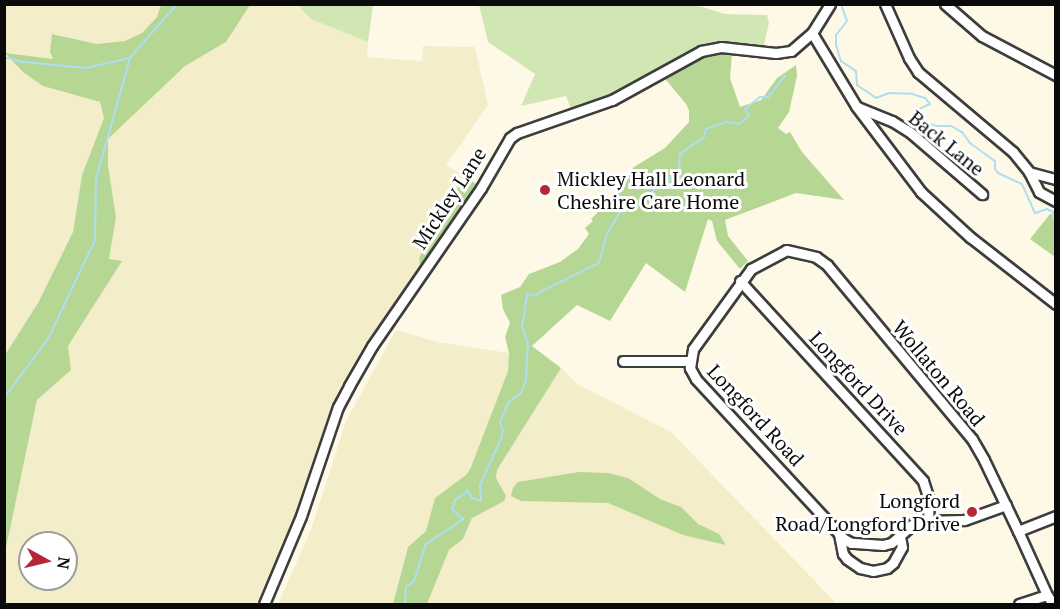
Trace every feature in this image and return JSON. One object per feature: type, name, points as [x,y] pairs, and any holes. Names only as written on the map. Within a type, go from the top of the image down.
[{"type":"street","name":"Mickley Lane","points":[[264,604],[301,516],[332,426],[349,386],[372,346],[481,188],[510,138],[517,133],[612,100],[701,51],[721,47],[784,52],[796,48],[812,33],[830,4]]},
{"type":"street","points":[[885,4],[909,58],[918,72],[992,133],[1029,172],[1038,192],[1056,201]]},
{"type":"street","points":[[945,4],[982,36],[1056,75]]},
{"type":"street","points":[[812,33],[856,106],[921,192],[970,237],[1056,304]]},
{"type":"street","name":"Back Lane","points":[[856,106],[892,121],[911,133],[982,194]]},
{"type":"street","points":[[1029,172],[1056,179]]},
{"type":"street","name":"Wollaton Road","points":[[740,281],[751,269],[786,250],[805,252],[827,265],[972,439],[1006,505],[1047,596],[1053,604]]},
{"type":"street","name":"Longford Road","points":[[740,281],[693,349],[690,361],[692,373],[696,379],[844,539],[861,545],[883,545],[900,537],[913,524],[928,519]]},
{"type":"street","name":"Longford Drive","points":[[740,281],[923,481],[928,493],[928,519]]},
{"type":"street","points":[[623,362],[690,361]]},
{"type":"street","points":[[928,519],[964,520],[1006,505]]},
{"type":"street","points":[[1018,531],[1056,516]]},
{"type":"street","name":"Longford Road","points":[[840,534],[841,548],[847,559],[860,568],[873,571],[887,568],[893,563],[902,547],[900,537]]},
{"type":"street","points":[[1018,604],[1047,596]]},
{"type":"shaded area","points":[[5,5],[161,5],[157,17],[142,33],[125,41],[97,44],[53,34],[53,59],[35,57],[43,86],[100,102],[104,118],[82,175],[73,232],[38,303],[5,355]]},
{"type":"shaded area","points":[[250,5],[300,5],[311,19],[368,42],[367,57],[422,61],[423,46],[475,47],[488,105],[446,165],[464,176],[419,257],[420,267],[362,349],[338,391],[297,510],[256,604],[5,604],[5,553],[37,400],[71,370],[68,346],[121,261],[109,259],[116,217],[108,165],[108,139],[185,66],[226,42]]},
{"type":"shaded area","points":[[396,330],[437,342],[509,353],[508,371],[476,456],[466,475],[435,498],[426,531],[408,547],[393,604],[278,604],[311,530],[346,421]]},
{"type":"shaded area","points":[[561,368],[579,385],[671,432],[837,604],[427,604],[449,550],[463,539],[472,518],[506,496],[496,478],[497,470]]},
{"type":"green space","points":[[161,5],[250,5],[226,42],[185,66],[108,139],[108,165],[116,217],[109,259],[122,261],[68,346],[71,370],[37,400],[5,553],[5,355],[38,303],[73,232],[82,175],[104,118],[100,102],[43,86],[23,72],[5,53],[53,59],[50,52],[52,34],[97,44],[125,41],[142,33],[157,17]]},
{"type":"green space","points":[[300,5],[373,5],[368,42],[311,19]]},
{"type":"green space","points":[[479,5],[696,5],[725,14],[767,15],[769,23],[763,48],[716,42],[699,45],[618,93],[572,112],[566,96],[521,106],[535,74],[488,42]]},
{"type":"green space","points":[[725,51],[732,53],[730,78],[740,107],[761,100],[777,78],[796,65],[797,76],[789,112],[778,128],[786,134],[790,132],[802,152],[844,200],[796,193],[725,220],[728,236],[748,261],[740,269],[717,241],[712,221],[708,219],[685,292],[646,263],[610,321],[577,305],[532,346],[561,368],[497,470],[496,478],[506,496],[504,501],[472,518],[463,539],[449,550],[427,604],[393,604],[408,547],[426,531],[435,498],[466,475],[471,467],[508,371],[509,353],[505,337],[510,323],[503,309],[501,295],[520,287],[529,274],[560,262],[578,249],[589,234],[585,228],[593,221],[591,219],[621,189],[621,184],[634,167],[665,148],[689,122],[689,110],[686,104],[662,75],[704,53]]},
{"type":"green space","points":[[464,176],[476,184],[420,267],[419,258]]},
{"type":"green space","points":[[1050,214],[1055,220],[1055,257],[1030,239]]},
{"type":"green space","points":[[579,472],[608,473],[628,478],[660,499],[681,507],[698,524],[719,534],[726,545],[683,535],[608,503],[521,501],[511,496],[518,482]]},
{"type":"waterway","points":[[4,57],[23,62],[86,68],[130,58],[177,4]]},
{"type":"waterway","points":[[842,7],[847,21],[836,35],[836,45],[841,61],[856,71],[857,85],[876,98],[889,93],[912,94],[925,98],[930,104],[919,109],[925,122],[936,126],[951,126],[962,132],[970,143],[995,161],[995,169],[998,173],[1022,184],[1035,213],[1047,209],[1053,212],[1056,228]]},
{"type":"waterway","points":[[4,398],[48,339],[95,240],[96,179],[130,58]]},
{"type":"waterway","points":[[405,604],[406,587],[414,581],[426,544],[463,519],[452,509],[455,500],[468,491],[472,498],[481,501],[480,485],[501,439],[503,430],[500,422],[508,403],[521,393],[526,380],[528,343],[522,327],[527,294],[537,296],[538,293],[599,263],[606,236],[621,210],[631,203],[642,205],[655,189],[668,187],[670,177],[679,171],[680,154],[704,137],[706,129],[726,122],[739,124],[749,116],[745,109],[760,97],[768,97],[786,75]]},
{"type":"place","name":"Mickley Hall Leonard Cheshire Care Home","points":[[545,190]]},
{"type":"place","name":"Longford Road/Longford Drive","points":[[972,512]]}]
